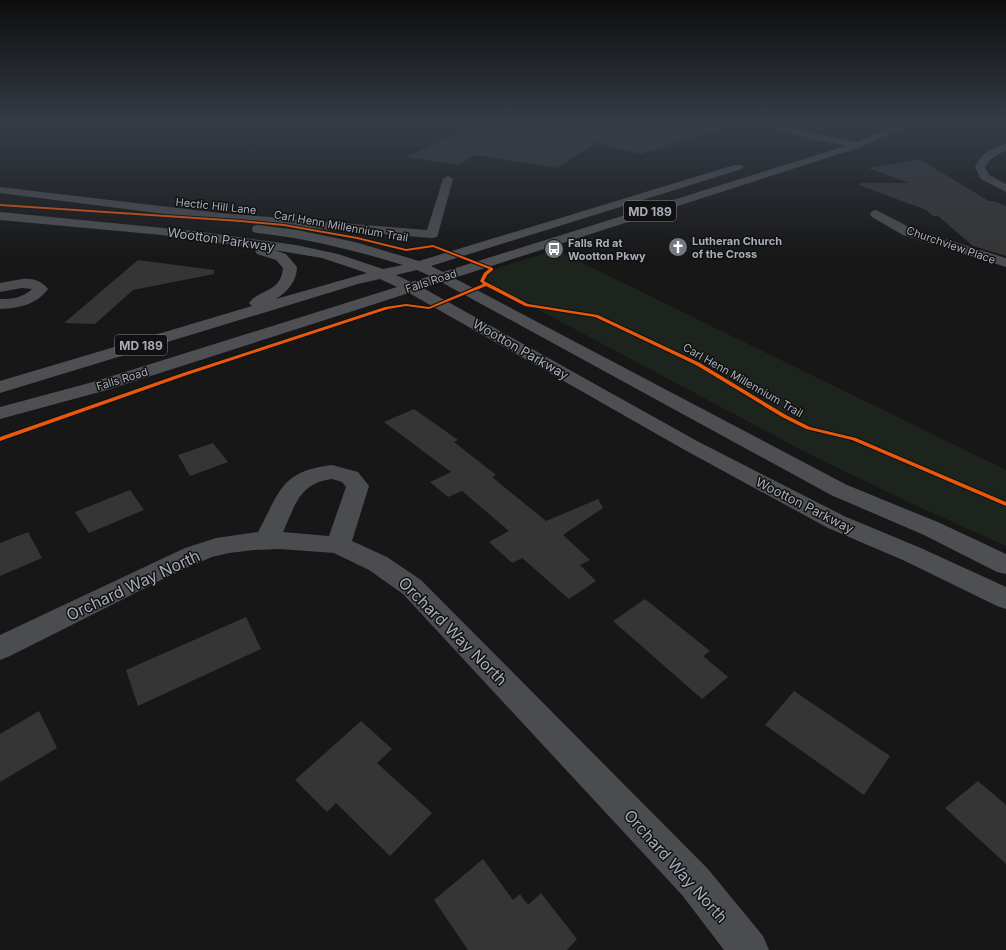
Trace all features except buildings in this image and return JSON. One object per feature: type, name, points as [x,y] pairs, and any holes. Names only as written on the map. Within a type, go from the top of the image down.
[{"type":"main road","name":"Falls Road","points":[[0,387],[381,274],[419,266],[729,169]]},
{"type":"main road","name":"Falls Road","points":[[0,413],[100,386],[780,169]]},
{"type":"main road","name":"Wootton Parkway","points":[[0,210],[23,210],[239,227],[297,234],[355,246],[419,266],[839,490],[932,529],[1006,565]]},
{"type":"main road","name":"Wootton Parkway","points":[[0,216],[170,232],[274,246],[332,257],[381,274],[411,287],[690,445],[836,522],[914,555],[1006,599]]},
{"type":"main road","points":[[97,226],[124,233],[258,250],[281,257],[290,266],[290,276],[282,287],[260,302],[168,337]]},
{"type":"street","points":[[981,169],[985,177],[1006,189]]},
{"type":"street","name":"Hectic Hill Lane","points":[[0,190],[29,192],[122,206],[213,216],[432,234],[448,179]]},
{"type":"street","name":"Churchview Place","points":[[876,214],[908,232],[1006,264]]},
{"type":"street","points":[[0,288],[15,284],[30,284],[36,285],[40,290],[28,299],[11,304],[0,304]]},
{"type":"street","points":[[266,541],[293,488],[301,481],[315,474],[332,472],[350,477],[358,486],[338,546]]},
{"type":"street","name":"Orchard Way North","points":[[0,648],[184,558],[215,547],[240,542],[304,542],[338,546],[367,557],[392,571],[412,587],[695,882],[749,950]]},
{"type":"shaded area","points":[[556,250],[1006,470],[1006,546],[908,502],[811,455],[492,285],[493,284],[487,279],[488,274],[500,267]]},
{"type":"cycle path","name":"Carl Henn Millennium Trail","points":[[0,205],[284,225],[357,238],[406,250],[433,246],[492,269],[485,274],[482,281],[527,305],[596,316],[698,364],[784,416],[808,428],[854,439],[1006,504]]},
{"type":"cycle path","points":[[0,439],[185,374],[387,308],[406,305],[429,308],[486,284]]},
{"type":"place","name":"Lutheran Church of the Cross","points":[[678,247]]},
{"type":"place","name":"Falls Rd at Wootton Pkwy","points":[[554,249]]}]
